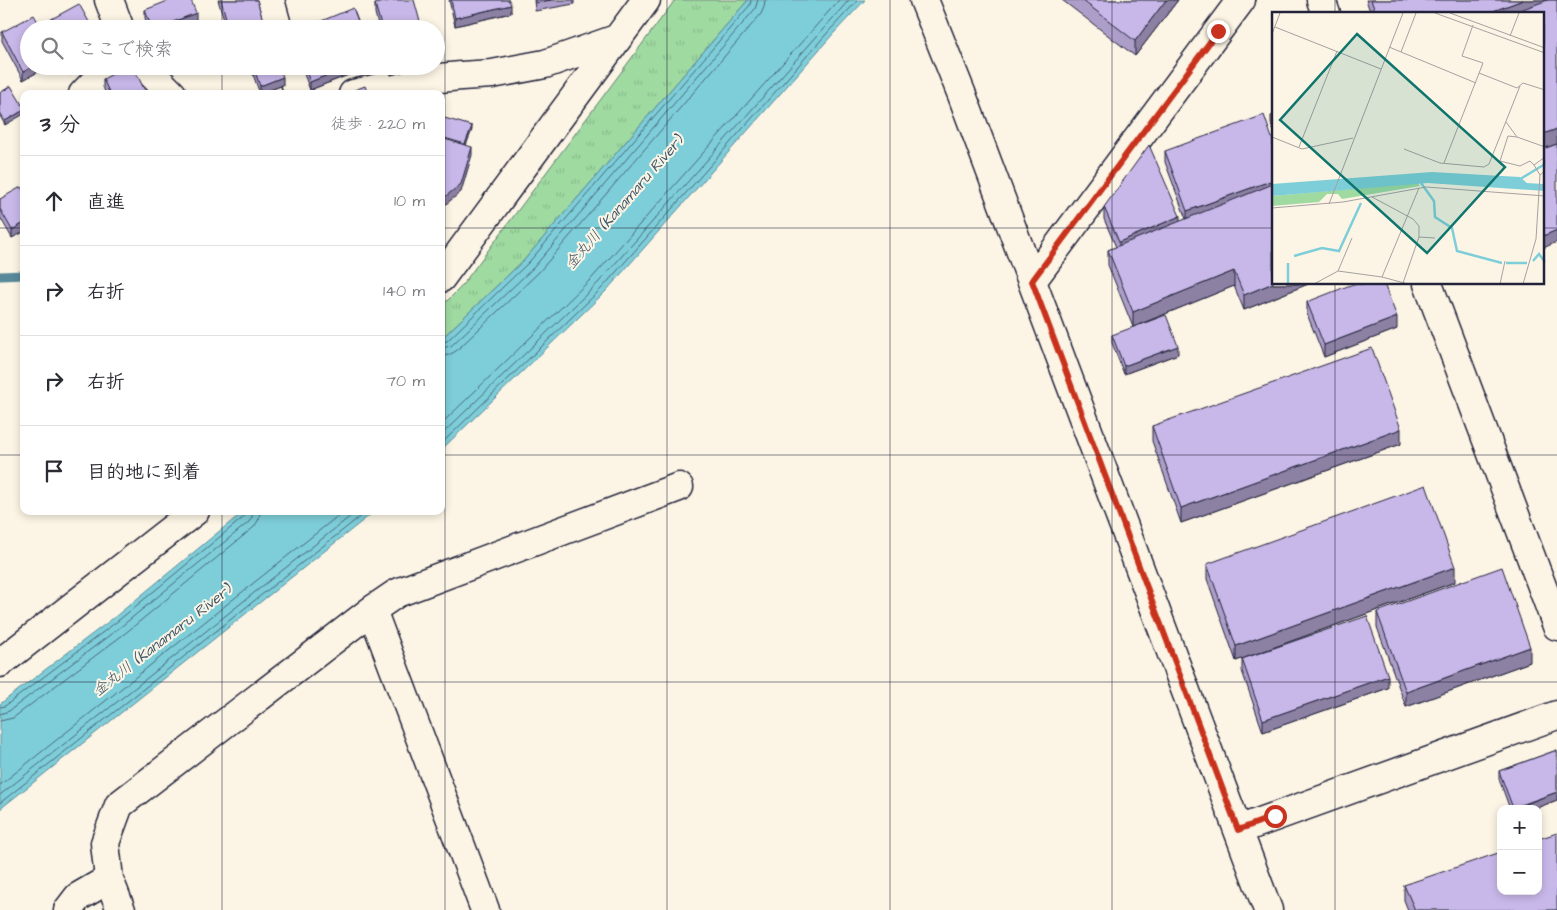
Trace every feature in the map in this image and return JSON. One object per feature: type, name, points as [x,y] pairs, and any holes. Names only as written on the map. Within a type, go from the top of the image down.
[{"type":"street","points":[[109,0],[117,20]]},
{"type":"street","points":[[270,0],[276,20]]},
{"type":"street","points":[[445,273],[646,0]]},
{"type":"street","points":[[924,0],[1032,281],[1268,910]]},
{"type":"street","points":[[1032,281],[1241,0]]},
{"type":"street","points":[[1321,0],[1325,12]]},
{"type":"street","points":[[370,90],[407,81],[492,74],[545,64],[616,39]]},
{"type":"street","points":[[87,90],[101,75]]},
{"type":"street","points":[[153,75],[168,90]]},
{"type":"street","points":[[293,75],[298,90]]},
{"type":"street","points":[[1428,285],[1557,626]]},
{"type":"street","points":[[121,910],[109,879],[105,843],[119,805],[372,610],[397,593],[678,487]]},
{"type":"street","points":[[0,663],[190,515]]},
{"type":"street","points":[[372,610],[485,910]]},
{"type":"street","points":[[1238,830],[1557,715]]},
{"type":"street","points":[[68,910],[78,897],[109,879]]},
{"type":"green space","points":[[675,0],[748,0],[525,259],[445,335],[445,303],[460,288]]},
{"type":"water","name":"金丸川 (Kanamaru River)","points":[[748,0],[865,0],[606,291],[445,446],[445,335],[525,259]]},
{"type":"water","name":"金丸川 (Kanamaru River)","points":[[239,515],[370,515],[0,809],[0,704],[116,616]]},
{"type":"building","points":[[170,0],[191,0],[196,13],[178,20],[149,20],[145,10]]},
{"type":"building","points":[[221,0],[257,0],[263,20],[227,20]]},
{"type":"building","points":[[393,0],[414,0],[420,20],[379,20],[375,4]]},
{"type":"building","points":[[451,0],[509,0],[511,5],[455,18]]},
{"type":"building","points":[[535,0],[551,0],[535,3]]},
{"type":"building","points":[[1082,0],[1166,0],[1135,41]]},
{"type":"building","points":[[1371,0],[1523,0],[1490,12],[1375,12]]},
{"type":"building","points":[[1548,0],[1557,0],[1557,129],[1544,134],[1544,12],[1515,12]]},
{"type":"building","points":[[79,4],[88,20],[50,20]]},
{"type":"building","points":[[353,8],[358,20],[324,20]]},
{"type":"building","points":[[34,15],[37,20],[25,20]]},
{"type":"building","points":[[20,22],[20,66],[2,32]]},
{"type":"building","points":[[111,75],[137,75],[145,90],[108,90],[103,79]]},
{"type":"building","points":[[256,75],[282,75],[283,77],[260,86]]},
{"type":"building","points":[[307,75],[328,75],[310,82]]},
{"type":"building","points":[[11,86],[20,101],[20,112],[5,121],[0,112],[0,93]]},
{"type":"building","points":[[365,86],[366,90],[354,90]]},
{"type":"building","points":[[1264,115],[1272,138],[1272,180],[1187,211],[1165,151]]},
{"type":"building","points":[[445,118],[472,126],[465,144],[445,138]]},
{"type":"building","points":[[445,139],[472,147],[461,184],[445,197]]},
{"type":"building","points":[[1557,144],[1557,230],[1544,236],[1544,149]]},
{"type":"building","points":[[1149,145],[1180,216],[1119,242],[1104,207]]},
{"type":"building","points":[[1272,184],[1272,283],[1244,295],[1234,271],[1133,312],[1108,250]]},
{"type":"building","points":[[20,188],[20,225],[12,230],[0,209],[0,199]]},
{"type":"building","points":[[1350,285],[1384,285],[1397,317],[1324,345],[1307,302]]},
{"type":"building","points":[[1166,315],[1178,346],[1124,366],[1112,335]]},
{"type":"building","points":[[1372,348],[1401,429],[1181,508],[1152,426]]},
{"type":"building","points":[[1426,485],[1455,567],[1236,646],[1207,564]]},
{"type":"building","points":[[1502,567],[1530,647],[1406,692],[1377,612]]},
{"type":"building","points":[[1367,616],[1388,676],[1263,720],[1242,659]]},
{"type":"building","points":[[1557,750],[1557,792],[1521,805],[1512,805],[1499,771]]},
{"type":"building","points":[[1557,833],[1557,910],[1415,910],[1404,885],[1497,853],[1497,895],[1542,895],[1542,838]]},
{"type":"waterway","points":[[0,276],[20,275]]},
{"type":"route","points":[[1218,31],[1032,281],[1238,830],[1275,816]]}]
